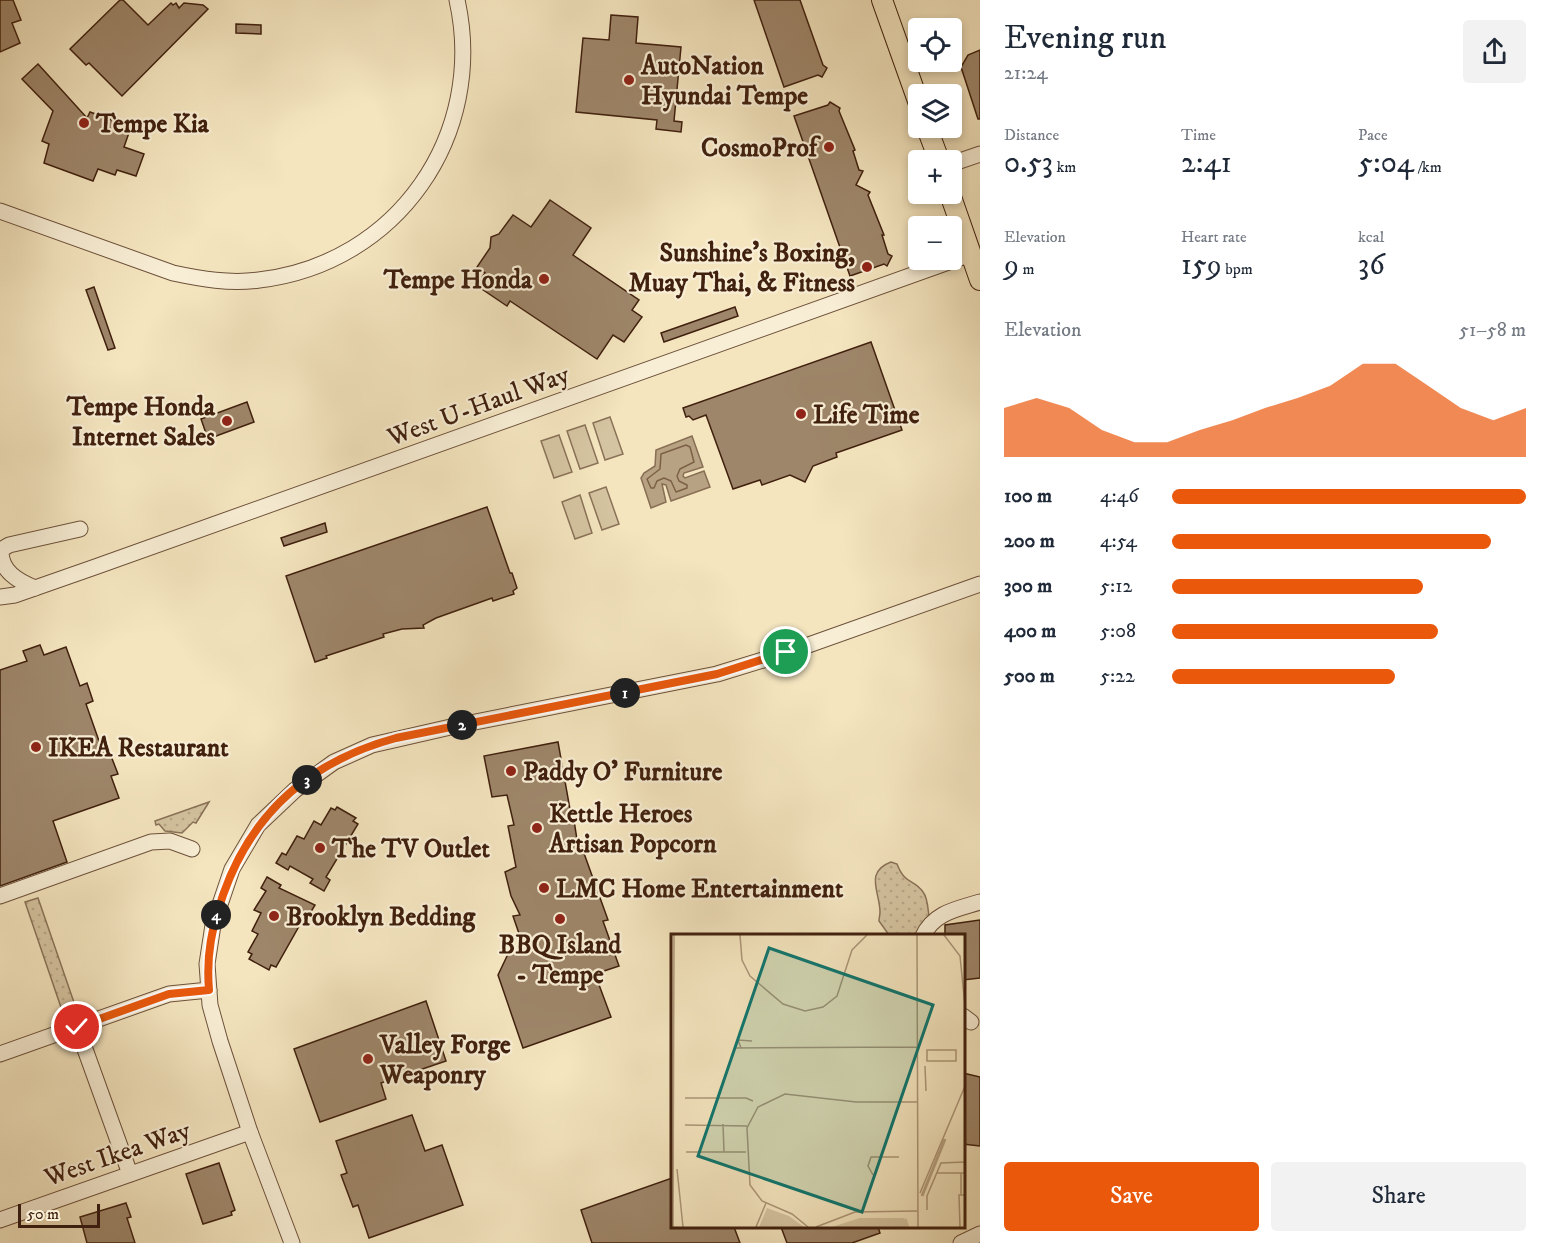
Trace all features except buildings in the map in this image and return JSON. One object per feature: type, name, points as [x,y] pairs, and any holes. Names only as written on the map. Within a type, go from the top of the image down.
[{"type":"main road","points":[[882,0],[912,84]]},
{"type":"main road","points":[[954,204],[980,280]]},
{"type":"street","points":[[0,212],[173,273],[194,277],[240,281],[259,280],[289,274],[349,251],[394,218],[420,187],[449,133],[464,64],[463,38],[457,0]]},
{"type":"street","points":[[962,160],[980,154]]},
{"type":"street","name":"West U-Haul Way","points":[[0,597],[35,588],[971,254]]},
{"type":"street","points":[[35,588],[18,581],[10,573],[3,563],[1,550],[9,545],[80,529]]},
{"type":"street","points":[[292,1243],[219,1041],[210,1005],[207,964],[213,925],[232,869],[258,825],[295,789],[352,752],[396,738],[728,671],[980,584]]},
{"type":"street","points":[[0,896],[152,842],[170,842],[192,849]]},
{"type":"street","points":[[924,934],[934,919],[980,902]]},
{"type":"street","points":[[0,1054],[169,994],[209,990]]},
{"type":"street","points":[[77,1027],[130,1174]]},
{"type":"street","name":"West Ikea Way","points":[[0,1220],[250,1132]]},
{"type":"street","points":[[961,1243],[980,1234]]},
{"type":"shaded area","points":[[610,417],[623,454],[605,460],[593,423]]},
{"type":"shaded area","points":[[585,425],[598,463],[580,469],[567,431]]},
{"type":"shaded area","points":[[559,435],[572,472],[554,478],[541,441]]},
{"type":"shaded area","points":[[606,487],[619,524],[602,530],[589,493]]},
{"type":"shaded area","points":[[580,495],[592,533],[575,539],[562,502]]},
{"type":"shaded area","points":[[209,802],[196,823],[193,822],[182,833],[165,831],[159,824],[156,825],[155,821]]},
{"type":"shaded area","points":[[891,862],[897,864],[906,879],[920,888],[926,897],[929,917],[918,934],[888,934],[879,921],[880,912],[875,883],[878,871]]},
{"type":"shaded area","points":[[38,898],[78,1014],[65,1019],[25,902]]},
{"type":"water","points":[[692,436],[703,467],[684,473],[683,476],[685,478],[704,471],[710,487],[671,501],[666,485],[662,484],[666,502],[651,508],[641,478],[644,473],[655,466],[656,450]]},
{"type":"place","name":"AutoNation Hyundai Tempe","points":[[629,80]]},
{"type":"place","name":"Tempe Kia","points":[[84,123]]},
{"type":"place","name":"CosmoProf","points":[[829,147]]},
{"type":"place","name":"Sunshine's Boxing, Muay Thai, & Fitness","points":[[867,267]]},
{"type":"place","name":"Tempe Honda","points":[[544,279]]},
{"type":"place","name":"Life Time","points":[[801,414]]},
{"type":"place","name":"Tempe Honda Internet Sales","points":[[227,421]]},
{"type":"place","name":"IKEA Restaurant","points":[[36,747]]},
{"type":"place","name":"Paddy O' Furniture","points":[[511,771]]},
{"type":"place","name":"Kettle Heroes Artisan Popcorn","points":[[537,828]]},
{"type":"place","name":"The TV Outlet","points":[[320,848]]},
{"type":"place","name":"LMC Home Entertainment","points":[[544,888]]},
{"type":"place","name":"Brooklyn Bedding","points":[[274,916]]},
{"type":"place","name":"BBQ Island - Tempe","points":[[560,919]]},
{"type":"place","name":"Valley Forge Weaponry","points":[[368,1059]]},
{"type":"route","points":[[77,1027],[169,994],[209,990],[207,964],[213,925],[232,869],[245,846],[258,825],[295,789],[352,752],[396,738],[717,674],[786,652]]}]
